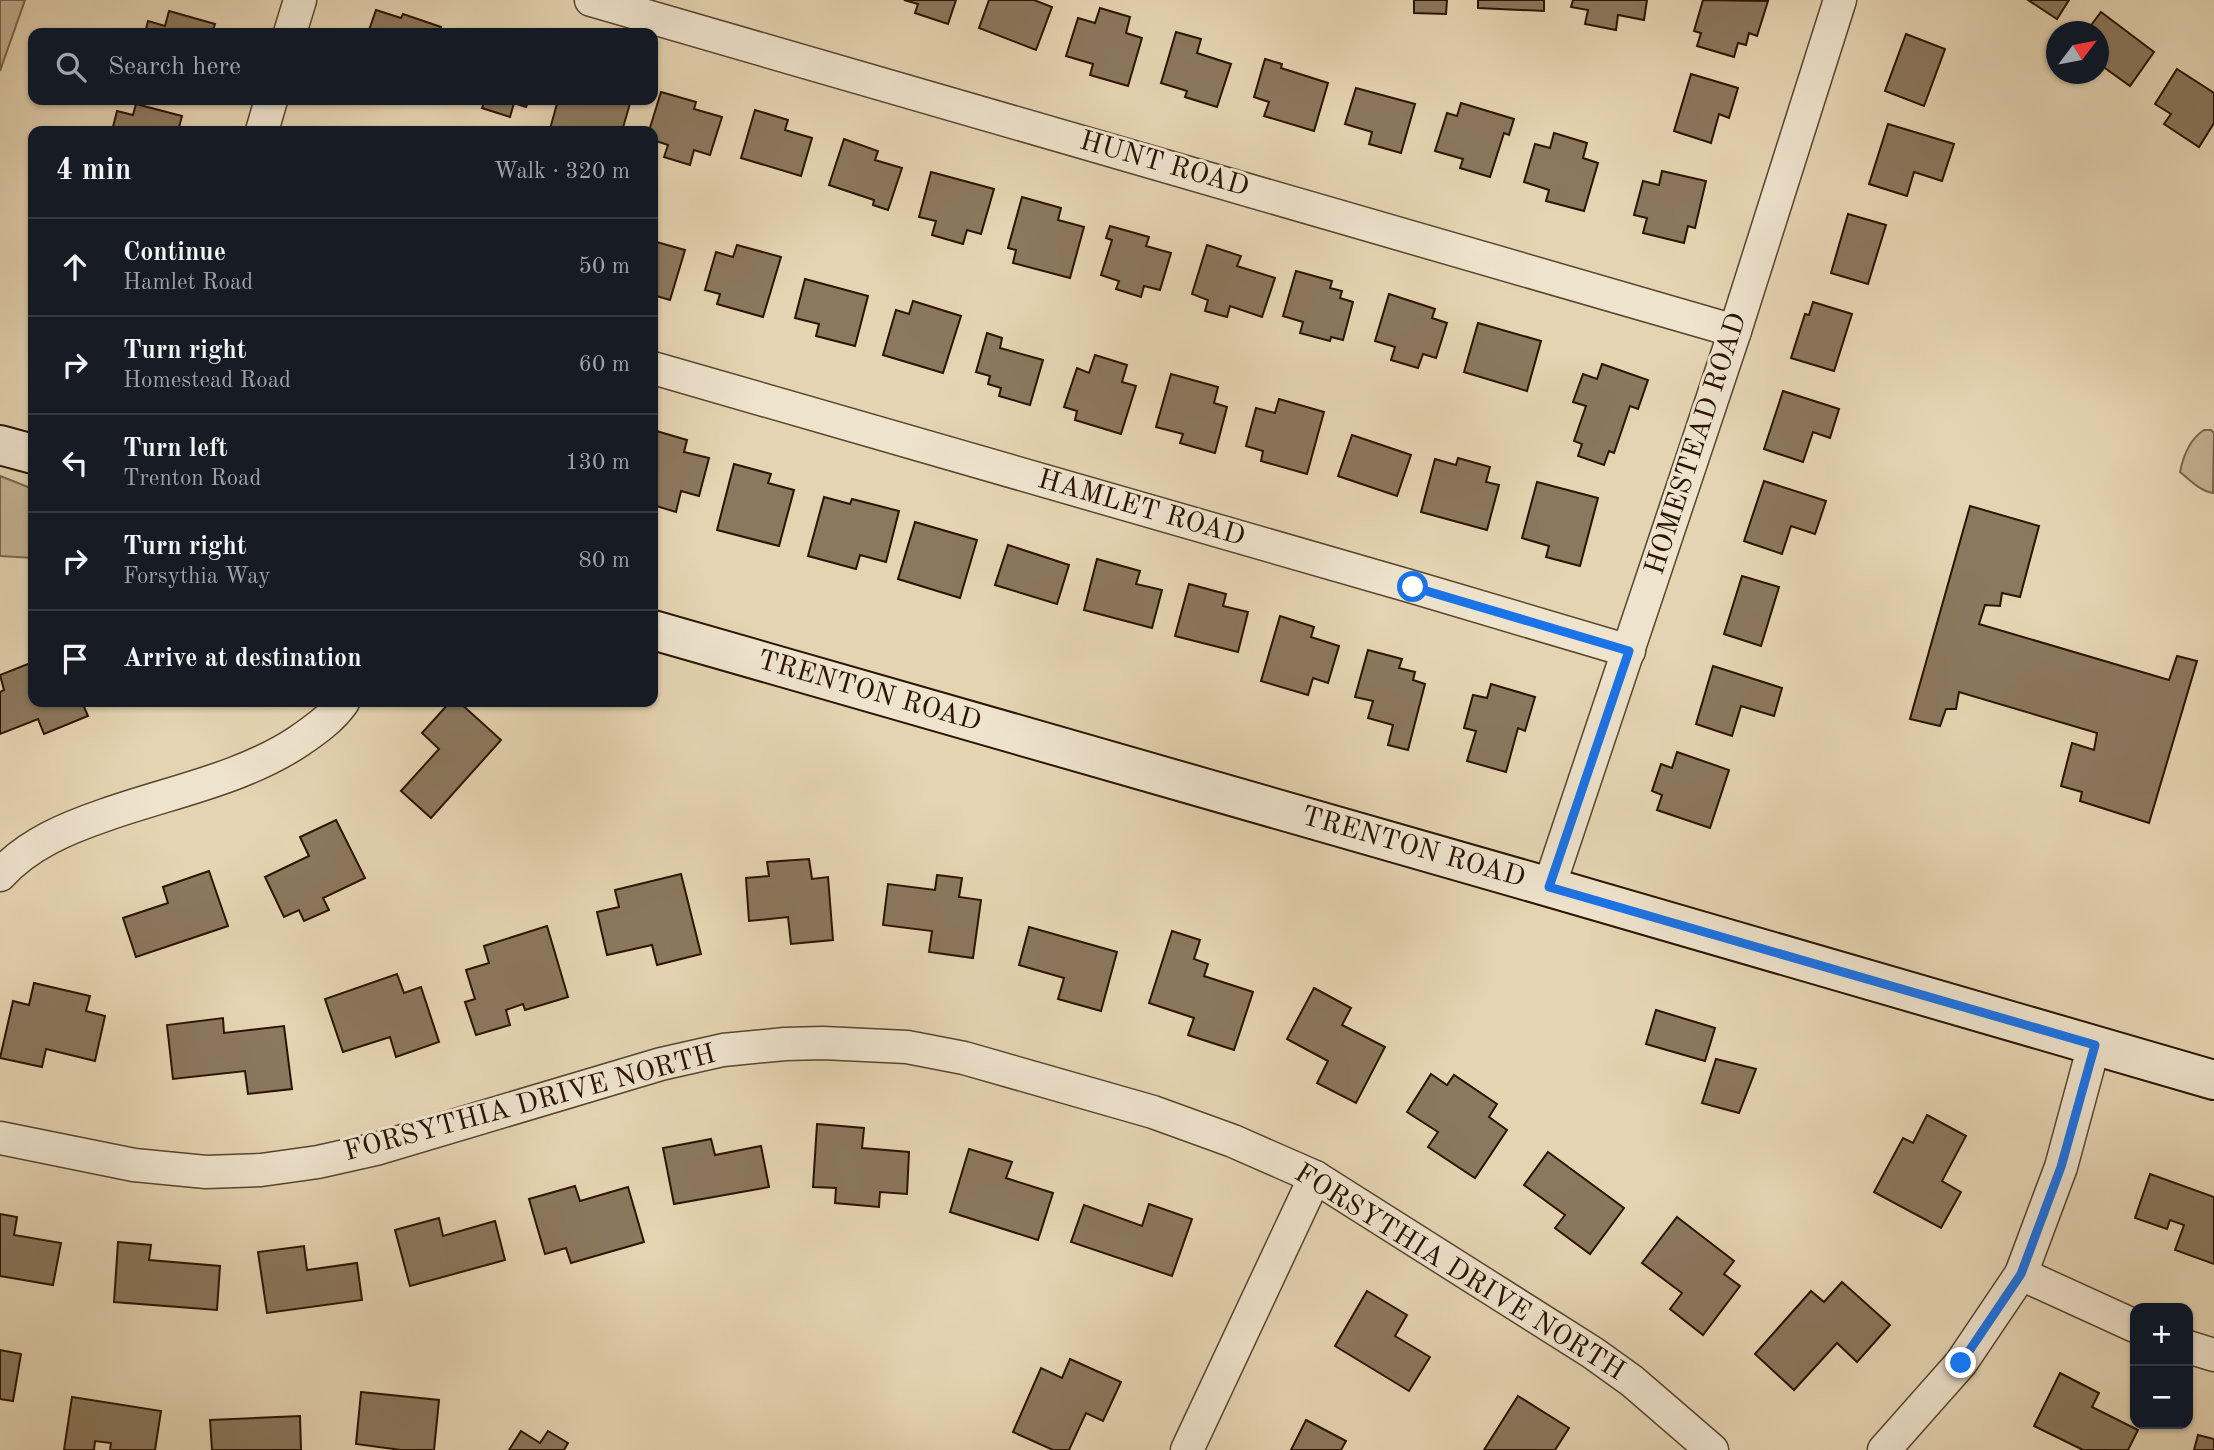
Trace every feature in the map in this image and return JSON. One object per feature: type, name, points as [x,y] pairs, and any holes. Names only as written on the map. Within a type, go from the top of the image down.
[{"type":"main road","points":[[0,445],[28,453]]},
{"type":"main road","name":"TRENTON ROAD","points":[[658,631],[2214,1080]]},
{"type":"street","points":[[291,28],[299,0]]},
{"type":"street","name":"HUNT ROAD","points":[[591,0],[1735,331]]},
{"type":"street","name":"HOMESTEAD ROAD","points":[[1549,887],[1735,331],[1840,0]]},
{"type":"street","points":[[263,126],[270,105]]},
{"type":"street","name":"HAMLET ROAD","points":[[658,369],[1629,651]]},
{"type":"street","points":[[0,876],[38,844],[75,825],[251,767],[286,750],[318,728],[338,707]]},
{"type":"street","name":"FORSYTHIA DRIVE NORTH","points":[[0,1138],[134,1165],[206,1172],[261,1170],[318,1162],[376,1149],[661,1064],[723,1050],[823,1043],[907,1048],[964,1058],[1153,1112],[1233,1141],[1315,1177],[1594,1353],[1632,1381],[1692,1444]]},
{"type":"street","points":[[1884,1450],[1961,1363],[2021,1274],[2061,1167],[2095,1045]]},
{"type":"street","points":[[1187,1450],[1315,1177]]},
{"type":"street","points":[[2021,1274],[2130,1324]]},
{"type":"street","points":[[2193,1349],[2214,1355]]},
{"type":"shaded area","points":[[0,0],[25,0],[0,71]]},
{"type":"shaded area","points":[[2204,430],[2214,433],[2213,493],[2199,488],[2180,472],[2188,449]]},
{"type":"shaded area","points":[[0,476],[28,487],[28,558],[0,556]]},
{"type":"building","points":[[904,0],[956,0],[948,24],[915,13],[918,4]]},
{"type":"building","points":[[989,0],[1034,0],[1052,7],[1036,50],[979,28]]},
{"type":"building","points":[[1414,0],[1447,0],[1446,14],[1414,13]]},
{"type":"building","points":[[1478,0],[1544,0],[1544,11],[1478,8]]},
{"type":"building","points":[[1573,0],[1647,0],[1644,20],[1618,15],[1616,30],[1585,24],[1588,10],[1571,7]]},
{"type":"building","points":[[1703,0],[1768,1],[1757,36],[1749,33],[1746,45],[1738,43],[1734,57],[1697,46],[1701,33],[1694,31]]},
{"type":"building","points":[[2028,0],[2069,0],[2057,19]]},
{"type":"building","points":[[1100,8],[1130,17],[1126,33],[1142,38],[1128,86],[1090,75],[1093,64],[1066,56],[1078,18],[1095,23]]},
{"type":"building","points":[[376,10],[401,18],[403,14],[441,27],[441,28],[370,28]]},
{"type":"building","points":[[169,11],[215,24],[214,28],[146,28],[148,21],[165,26]]},
{"type":"building","points":[[2101,12],[2154,52],[2130,86],[2109,71],[2109,21],[2094,21]]},
{"type":"building","points":[[1176,32],[1201,39],[1197,53],[1231,64],[1217,107],[1185,97],[1187,91],[1161,83]]},
{"type":"building","points":[[1906,34],[1945,49],[1924,106],[1885,91]]},
{"type":"building","points":[[1265,59],[1282,64],[1281,68],[1328,83],[1314,131],[1264,116],[1269,102],[1254,97]]},
{"type":"building","points":[[2177,69],[2214,93],[2214,123],[2199,147],[2164,124],[2171,114],[2155,104]]},
{"type":"building","points":[[1691,74],[1738,88],[1729,118],[1719,114],[1711,143],[1674,131]]},
{"type":"building","points":[[1356,88],[1415,104],[1401,153],[1369,144],[1372,132],[1345,124]]},
{"type":"building","points":[[661,92],[696,102],[694,109],[722,117],[710,155],[694,150],[690,165],[664,157],[668,145],[658,142],[658,126],[651,126]]},
{"type":"building","points":[[1461,103],[1514,119],[1509,135],[1504,133],[1490,177],[1460,168],[1463,159],[1435,151],[1447,113],[1457,116]]},
{"type":"building","points":[[136,105],[140,105],[182,116],[179,126],[113,126],[117,111],[133,115]]},
{"type":"building","points":[[483,105],[513,105],[510,117],[482,108]]},
{"type":"building","points":[[557,105],[630,105],[623,126],[551,126]]},
{"type":"building","points":[[755,110],[788,120],[785,130],[812,138],[801,176],[741,158]]},
{"type":"building","points":[[1888,124],[1954,144],[1942,181],[1914,172],[1907,196],[1869,184]]},
{"type":"building","points":[[1554,133],[1587,143],[1583,158],[1598,163],[1584,211],[1546,201],[1549,190],[1524,182],[1535,144],[1550,148]]},
{"type":"building","points":[[844,139],[878,151],[875,160],[902,168],[888,210],[873,205],[874,200],[829,185]]},
{"type":"building","points":[[1662,171],[1706,181],[1695,228],[1688,226],[1684,243],[1643,233],[1647,218],[1634,215],[1643,181],[1659,185]]},
{"type":"building","points":[[931,172],[994,189],[981,234],[967,230],[963,244],[932,235],[936,221],[919,217]]},
{"type":"building","points":[[1022,197],[1061,208],[1058,220],[1084,227],[1070,278],[1013,263],[1016,250],[1008,248]]},
{"type":"building","points":[[1848,214],[1886,225],[1868,284],[1831,273]]},
{"type":"building","points":[[1110,226],[1149,237],[1146,246],[1171,253],[1160,290],[1144,286],[1141,297],[1116,289],[1119,281],[1101,275],[1112,240],[1106,238]]},
{"type":"building","points":[[658,242],[685,250],[670,300],[658,296]]},
{"type":"building","points":[[737,245],[781,257],[763,317],[717,304],[720,294],[705,290],[716,252],[733,257]]},
{"type":"building","points":[[1207,245],[1241,256],[1237,266],[1275,278],[1262,317],[1230,306],[1227,317],[1205,311],[1208,300],[1192,294]]},
{"type":"building","points":[[1296,271],[1332,281],[1330,288],[1342,291],[1340,298],[1353,302],[1343,340],[1331,337],[1330,341],[1300,333],[1303,322],[1283,316]]},
{"type":"building","points":[[805,279],[868,296],[855,346],[816,336],[819,324],[795,318]]},
{"type":"building","points":[[1389,294],[1435,309],[1432,318],[1447,323],[1436,358],[1423,354],[1418,368],[1391,360],[1395,347],[1375,341]]},
{"type":"building","points":[[913,301],[961,316],[943,373],[883,355],[896,310],[909,314]]},
{"type":"building","points":[[1813,302],[1852,314],[1834,371],[1791,358],[1805,314],[1809,315]]},
{"type":"building","points":[[1478,323],[1541,341],[1527,391],[1464,372]]},
{"type":"building","points":[[987,333],[1002,338],[1000,348],[1043,360],[1030,405],[999,396],[1001,388],[988,384],[990,376],[976,372]]},
{"type":"building","points":[[1095,355],[1127,365],[1122,382],[1136,386],[1121,434],[1075,420],[1077,411],[1064,407],[1077,368],[1089,373]]},
{"type":"building","points":[[1602,364],[1648,380],[1638,409],[1630,406],[1614,453],[1609,451],[1604,465],[1578,456],[1582,444],[1574,441],[1586,406],[1573,402],[1583,374],[1597,379]]},
{"type":"building","points":[[1171,374],[1218,387],[1214,403],[1227,407],[1215,453],[1180,443],[1183,434],[1156,427]]},
{"type":"building","points":[[1783,391],[1839,409],[1830,438],[1813,432],[1803,462],[1764,449]]},
{"type":"building","points":[[1279,399],[1324,412],[1307,474],[1261,461],[1263,451],[1246,446],[1256,408],[1275,413]]},
{"type":"building","points":[[658,431],[687,440],[684,452],[709,458],[699,496],[681,491],[676,512],[658,507]]},
{"type":"building","points":[[1352,435],[1411,455],[1397,496],[1338,476]]},
{"type":"building","points":[[1458,458],[1490,467],[1486,482],[1499,485],[1487,530],[1421,512],[1435,459],[1456,465]]},
{"type":"building","points":[[734,464],[771,474],[768,483],[794,490],[779,546],[717,530]]},
{"type":"building","points":[[1764,481],[1826,501],[1815,534],[1791,526],[1782,554],[1744,541]]},
{"type":"building","points":[[1537,482],[1598,498],[1580,566],[1546,557],[1549,546],[1522,538]]},
{"type":"building","points":[[824,497],[850,504],[852,499],[899,511],[886,562],[860,555],[856,569],[808,556]]},
{"type":"building","points":[[1970,506],[2039,526],[2020,597],[2002,593],[2000,606],[1985,605],[1979,624],[2169,680],[2177,656],[2197,661],[2149,823],[2080,801],[2082,792],[2061,786],[2072,743],[2094,750],[2097,733],[1959,692],[1956,709],[1946,709],[1940,726],[1910,719]]},
{"type":"building","points":[[915,522],[977,540],[960,598],[898,579]]},
{"type":"building","points":[[1008,545],[1069,565],[1057,604],[995,585]]},
{"type":"building","points":[[1097,559],[1140,571],[1136,584],[1162,590],[1152,628],[1084,610]]},
{"type":"building","points":[[1742,576],[1779,587],[1761,646],[1724,634]]},
{"type":"building","points":[[1189,584],[1226,594],[1223,606],[1248,612],[1238,652],[1175,636]]},
{"type":"building","points":[[1280,616],[1314,627],[1311,637],[1339,646],[1328,683],[1313,678],[1308,695],[1261,681]]},
{"type":"building","points":[[1368,650],[1402,659],[1399,668],[1415,672],[1413,680],[1425,684],[1408,750],[1388,745],[1393,725],[1368,718],[1373,701],[1355,697]]},
{"type":"building","points":[[28,664],[28,707],[84,707],[88,716],[44,734],[38,719],[0,734],[0,692],[4,690],[0,675]]},
{"type":"building","points":[[1713,666],[1782,688],[1774,716],[1741,706],[1732,736],[1696,724]]},
{"type":"building","points":[[1491,684],[1535,697],[1525,731],[1518,728],[1506,772],[1467,761],[1476,731],[1464,728],[1473,695],[1487,698]]},
{"type":"building","points":[[445,707],[465,707],[501,740],[431,818],[401,791],[439,749],[422,733]]},
{"type":"building","points":[[1677,752],[1729,770],[1710,828],[1657,810],[1662,795],[1652,791],[1661,764],[1672,768]]},
{"type":"building","points":[[336,820],[365,878],[323,898],[329,910],[304,921],[299,910],[284,917],[265,877],[309,856],[300,837]]},
{"type":"building","points":[[809,859],[812,879],[828,877],[833,940],[791,944],[788,917],[749,921],[746,878],[769,876],[767,862]]},
{"type":"building","points":[[209,871],[228,926],[136,957],[123,918],[168,903],[163,887]]},
{"type":"building","points":[[681,874],[701,954],[657,965],[652,945],[607,955],[597,912],[619,907],[615,890]]},
{"type":"building","points":[[937,875],[962,878],[959,897],[981,900],[973,958],[929,952],[932,931],[883,925],[888,884],[935,890]]},
{"type":"building","points":[[547,926],[568,997],[525,1010],[523,1004],[506,1010],[510,1025],[476,1035],[465,1002],[475,999],[466,970],[489,963],[484,946]]},
{"type":"building","points":[[1029,927],[1117,952],[1101,1011],[1058,999],[1064,978],[1019,965]]},
{"type":"building","points":[[1172,931],[1200,940],[1194,959],[1208,964],[1204,976],[1253,992],[1234,1050],[1188,1035],[1194,1018],[1149,1003]]},
{"type":"building","points":[[397,974],[404,993],[421,987],[439,1042],[396,1057],[390,1037],[343,1052],[325,999]]},
{"type":"building","points":[[34,983],[90,996],[86,1011],[105,1016],[95,1061],[46,1049],[42,1067],[0,1058],[13,1001],[29,1005]]},
{"type":"building","points":[[1314,988],[1351,1008],[1342,1025],[1385,1047],[1356,1103],[1317,1083],[1328,1061],[1287,1039]]},
{"type":"building","points":[[1656,1010],[1715,1028],[1705,1061],[1646,1044]]},
{"type":"building","points":[[223,1018],[224,1033],[284,1026],[292,1089],[248,1094],[245,1071],[173,1079],[167,1025]]},
{"type":"building","points":[[1716,1059],[1756,1069],[1739,1113],[1702,1103]]},
{"type":"building","points":[[1431,1074],[1447,1085],[1454,1075],[1497,1104],[1489,1117],[1507,1130],[1475,1178],[1428,1147],[1438,1132],[1407,1112]]},
{"type":"building","points":[[1927,1115],[1966,1136],[1942,1181],[1961,1192],[1941,1228],[1874,1192],[1903,1138],[1913,1143]]},
{"type":"building","points":[[817,1124],[864,1128],[862,1148],[909,1152],[907,1194],[880,1192],[879,1207],[835,1203],[836,1188],[813,1187]]},
{"type":"building","points":[[711,1139],[715,1155],[761,1146],[769,1187],[674,1204],[663,1148]]},
{"type":"building","points":[[969,1149],[1012,1162],[1006,1178],[1053,1193],[1038,1240],[950,1212]]},
{"type":"building","points":[[1548,1152],[1624,1208],[1590,1254],[1555,1228],[1565,1215],[1524,1185]]},
{"type":"building","points":[[2150,1174],[2214,1197],[2214,1264],[2175,1250],[2184,1225],[2170,1220],[2167,1229],[2135,1218]]},
{"type":"building","points":[[575,1186],[580,1201],[628,1187],[644,1242],[571,1263],[566,1248],[545,1254],[529,1199]]},
{"type":"building","points":[[1149,1204],[1192,1219],[1172,1276],[1071,1242],[1084,1205],[1142,1226]]},
{"type":"building","points":[[0,1214],[17,1217],[14,1235],[61,1243],[53,1285],[0,1276]]},
{"type":"building","points":[[1677,1217],[1734,1261],[1724,1274],[1740,1286],[1703,1335],[1670,1309],[1682,1293],[1642,1263]]},
{"type":"building","points":[[439,1218],[443,1236],[495,1221],[505,1260],[410,1286],[395,1230]]},
{"type":"building","points":[[118,1242],[151,1245],[149,1260],[220,1266],[217,1310],[114,1302]]},
{"type":"building","points":[[304,1246],[307,1270],[357,1263],[362,1300],[267,1313],[258,1252]]},
{"type":"building","points":[[1842,1282],[1890,1325],[1857,1362],[1837,1343],[1794,1390],[1755,1354],[1811,1291],[1824,1302]]},
{"type":"building","points":[[1367,1291],[1407,1315],[1395,1336],[1430,1357],[1409,1391],[1335,1346]]},
{"type":"building","points":[[0,1350],[21,1354],[13,1401],[0,1399]]},
{"type":"building","points":[[1070,1359],[1121,1382],[1103,1421],[1086,1413],[1069,1450],[1053,1450],[1013,1432],[1041,1368],[1062,1378]]},
{"type":"building","points":[[2060,1373],[2099,1393],[2092,1407],[2130,1426],[2130,1429],[2138,1430],[2128,1450],[2083,1450],[2034,1426]]},
{"type":"building","points":[[361,1392],[439,1400],[434,1450],[401,1450],[356,1444]]},
{"type":"building","points":[[1518,1396],[1569,1428],[1555,1450],[1484,1450]]},
{"type":"building","points":[[72,1397],[161,1411],[155,1450],[110,1450],[111,1443],[95,1441],[94,1450],[64,1450]]},
{"type":"building","points":[[300,1416],[301,1450],[212,1450],[210,1420]]},
{"type":"building","points":[[1306,1420],[1346,1441],[1341,1450],[1291,1450]]},
{"type":"building","points":[[521,1431],[540,1443],[548,1431],[568,1443],[564,1450],[509,1450]]},
{"type":"building","points":[[2198,1435],[2214,1439],[2214,1450],[2194,1450]]},
{"type":"route","points":[[1413,587],[1629,651],[1549,887],[2095,1045],[2061,1167],[2021,1274],[1961,1363]]}]
